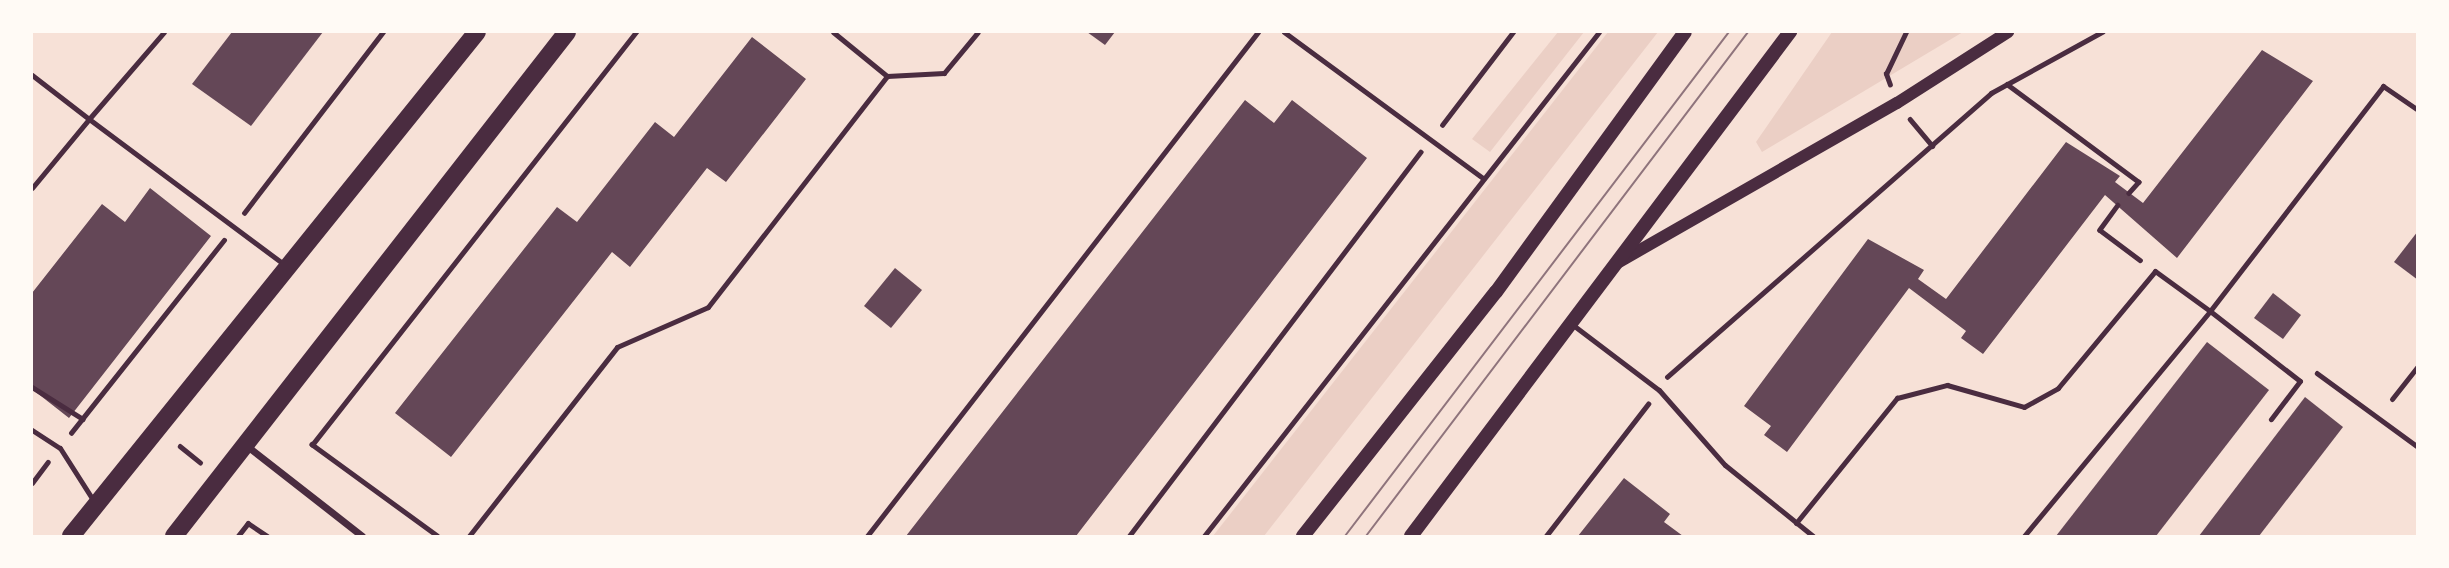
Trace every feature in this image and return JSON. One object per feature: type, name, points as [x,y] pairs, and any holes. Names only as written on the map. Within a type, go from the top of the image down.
[{"type":"main road","points":[[71,537],[477,32]]},
{"type":"main road","points":[[174,537],[567,32]]},
{"type":"main road","points":[[1303,537],[1496,292],[1685,32]]},
{"type":"main road","points":[[1412,537],[1573,325],[1613,265],[1771,65],[1790,32]]},
{"type":"street","points":[[1613,265],[1897,103],[2008,32]]},
{"type":"street","points":[[247,446],[362,537]]},
{"type":"lane","points":[[32,188],[164,32]]},
{"type":"lane","points":[[833,32],[887,76],[944,73],[978,32]]},
{"type":"lane","points":[[867,537],[1258,32]]},
{"type":"lane","points":[[1284,32],[1429,142],[1483,178]]},
{"type":"lane","points":[[1204,537],[1599,32]]},
{"type":"lane","points":[[32,75],[89,119],[236,223],[287,267]]},
{"type":"lane","points":[[469,537],[617,347],[708,307],[887,76]]},
{"type":"lane","points":[[2024,537],[2210,311],[2383,86],[2417,110]]},
{"type":"lane","points":[[1796,523],[1897,398],[1947,385],[2024,407],[2058,388],[2155,271],[2300,381],[2270,419]]},
{"type":"lane","points":[[1573,325],[1658,390],[1725,465],[1813,537]]},
{"type":"lane","points":[[2392,399],[2417,366]]},
{"type":"lane","points":[[32,430],[60,448],[96,505]]},
{"type":"path","points":[[32,484],[383,32]]},
{"type":"path","points":[[437,537],[312,445],[636,32]]},
{"type":"path","points":[[1129,537],[1513,32]]},
{"type":"path","points":[[1906,32],[1886,74],[1897,103],[1933,146]]},
{"type":"path","points":[[1546,537],[1671,372],[2007,84],[2102,32]]},
{"type":"path","points":[[2007,84],[2138,182],[2129,193]]},
{"type":"path","points":[[2118,205],[2100,230],[2155,271]]},
{"type":"path","points":[[2300,381],[2310,368],[2417,447]]},
{"type":"path","points":[[32,387],[83,419]]},
{"type":"path","points":[[180,446],[200,462]]},
{"type":"path","points":[[238,537],[248,523],[267,537]]},
{"type":"shaded area","points":[[1558,32],[1584,32],[1490,152],[1472,139]]},
{"type":"shaded area","points":[[1608,32],[1658,32],[1264,536],[1213,536]]},
{"type":"shaded area","points":[[1832,32],[1963,32],[1762,152],[1756,142]]},
{"type":"building","points":[[232,32],[323,32],[251,126],[192,84]]},
{"type":"building","points":[[1087,32],[1115,32],[1105,45]]},
{"type":"building","points":[[752,37],[806,79],[726,182],[707,168],[630,267],[612,252],[451,457],[395,413],[557,207],[577,222],[655,122],[674,137]]},
{"type":"building","points":[[2262,50],[2313,81],[2177,258],[2105,195],[1983,354],[1961,338],[1966,331],[1909,288],[1787,452],[1764,435],[1771,426],[1744,406],[1868,239],[1924,270],[1918,279],[1946,299],[2066,142],[2120,176],[2115,182],[2143,203]]},
{"type":"building","points":[[1245,100],[1274,123],[1292,100],[1367,158],[1076,536],[906,536]]},
{"type":"building","points":[[150,188],[211,236],[69,418],[32,389],[32,293],[102,204],[125,222]]},
{"type":"building","points":[[2418,231],[2418,280],[2394,262]]},
{"type":"building","points":[[895,268],[922,290],[891,328],[864,306]]},
{"type":"building","points":[[2273,293],[2301,315],[2283,339],[2254,318]]},
{"type":"building","points":[[2207,342],[2269,390],[2156,536],[2056,536]]},
{"type":"building","points":[[2305,397],[2343,427],[2259,536],[2199,536]]},
{"type":"building","points":[[1624,478],[1670,514],[1664,522],[1683,536],[1578,536]]},
{"type":"tram line","points":[[1345,536],[1729,32]]},
{"type":"tram line","points":[[1366,536],[1748,32]]}]
